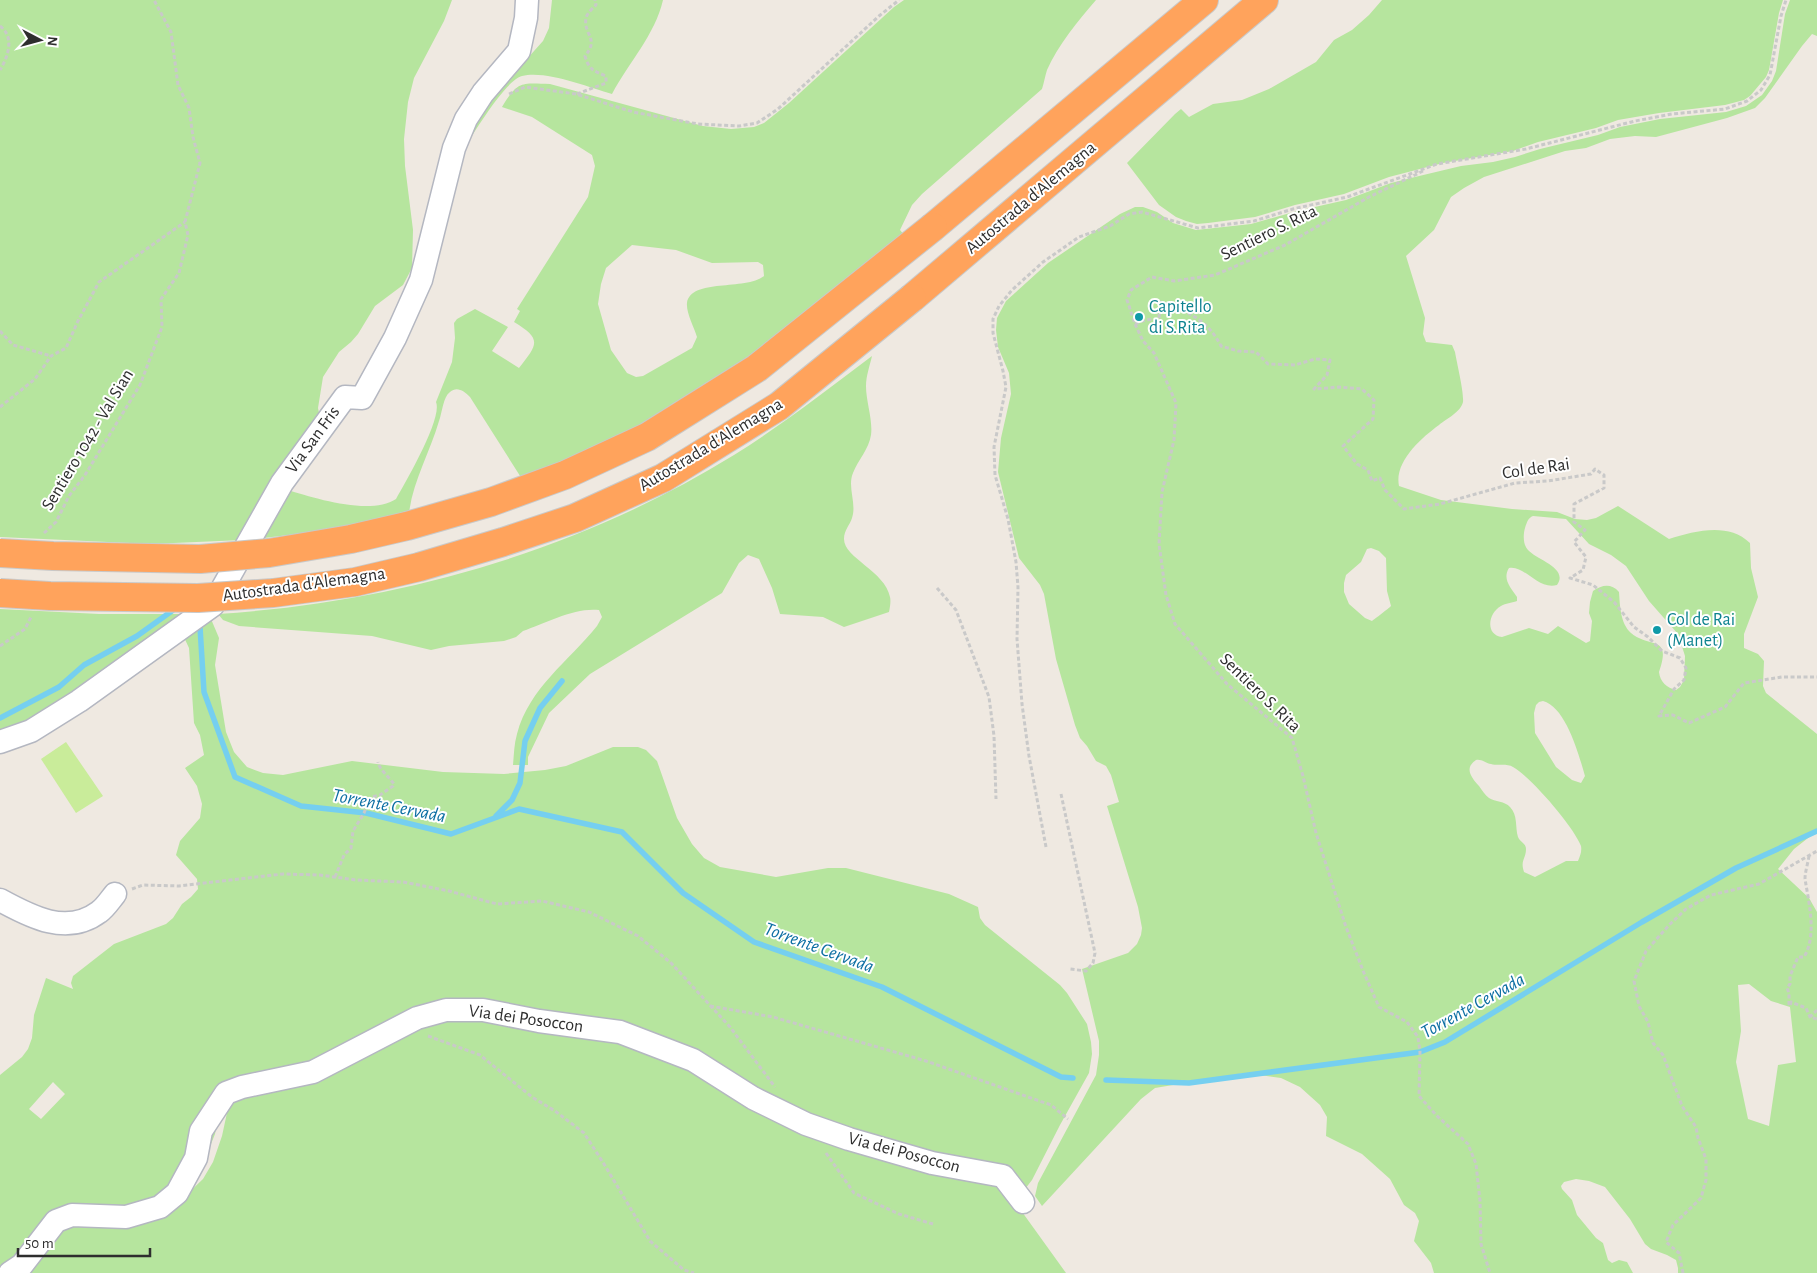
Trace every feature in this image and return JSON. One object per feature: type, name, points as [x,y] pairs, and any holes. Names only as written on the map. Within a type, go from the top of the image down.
[{"type":"highway","name":"Autostrada d'Alemagna","points":[[0,553],[200,559],[270,553],[352,539],[407,526],[491,502],[565,474],[656,432],[757,368],[933,227],[1204,0]]},
{"type":"highway","name":"Autostrada d'Alemagna","points":[[0,592],[50,596],[198,598],[273,592],[355,582],[419,567],[575,518],[664,478],[779,406],[912,298],[1264,0]]},
{"type":"street","name":"Via San Fris","points":[[0,742],[31,731],[79,701],[213,605],[282,482],[345,397],[362,398],[395,338],[421,280],[454,148],[466,119],[483,93],[519,51],[526,18],[526,0]]},
{"type":"street","points":[[0,900],[24,913],[58,924],[80,922],[100,912],[115,894]]},
{"type":"street","name":"Via dei Posoccon","points":[[10,1273],[22,1266],[56,1221],[72,1215],[126,1217],[160,1207],[177,1193],[196,1158],[201,1131],[226,1093],[242,1087],[313,1072],[418,1018],[446,1010],[484,1010],[539,1021],[620,1032],[693,1060],[753,1098],[806,1124],[932,1164],[1003,1176],[1023,1202]]},
{"type":"path","name":"Sentiero 1042 - Val Sian","points":[[38,537],[56,522],[69,496],[85,475],[140,385],[162,327],[161,299],[179,273],[188,235],[185,222],[200,164],[193,137],[190,108],[178,85],[171,32],[154,0]]},
{"type":"path","points":[[576,94],[606,82],[606,76],[588,66],[586,56],[592,48],[592,38],[588,31],[586,19],[588,13],[596,5],[596,0]]},
{"type":"path","points":[[508,94],[525,87],[576,94],[633,112],[698,124],[739,126],[757,123],[778,109],[899,0]]},
{"type":"path","points":[[1046,847],[1029,756],[1022,704],[1017,639],[1016,562],[1008,519],[995,475],[994,447],[1006,387],[992,333],[993,319],[999,306],[1012,290],[1042,262],[1079,237],[1110,226],[1130,214],[1142,212],[1198,228],[1254,220],[1347,197],[1438,164],[1526,149],[1635,121],[1672,114],[1725,109],[1747,101],[1761,90],[1770,75],[1781,16],[1786,0]]},
{"type":"path","points":[[0,26],[9,38],[7,59],[0,70]]},
{"type":"path","name":"Sentiero S. Rita","points":[[1438,164],[1369,197],[1285,245],[1215,275],[1174,281],[1152,277],[1131,290],[1127,300],[1135,324],[1143,340],[1154,353],[1176,403],[1174,440],[1162,492],[1159,544],[1166,595],[1175,624],[1227,684],[1292,738],[1316,833],[1338,896],[1346,927],[1364,973],[1379,1007],[1407,1022],[1418,1037],[1420,1052],[1419,1096],[1436,1115],[1468,1144],[1476,1164],[1480,1201],[1481,1244],[1490,1273]]},
{"type":"path","points":[[0,407],[36,379],[51,356],[66,348],[78,321],[100,282],[185,222]]},
{"type":"path","name":"Col de Rai","points":[[1135,324],[1145,320],[1159,319],[1160,302],[1178,308],[1208,325],[1221,346],[1238,351],[1256,352],[1268,364],[1295,365],[1315,359],[1330,360],[1327,375],[1314,389],[1339,387],[1362,389],[1374,400],[1373,419],[1343,446],[1357,464],[1368,470],[1372,481],[1380,478],[1385,490],[1404,509],[1440,504],[1515,483],[1576,478],[1591,474],[1595,468],[1604,475],[1604,488],[1574,504],[1574,522],[1585,530],[1574,542],[1586,557],[1583,570],[1570,578],[1593,585],[1614,602],[1634,627],[1648,637],[1662,651],[1680,658],[1686,668],[1684,680],[1674,689],[1660,716],[1673,715],[1689,723],[1725,707],[1744,683],[1782,677],[1817,677]]},
{"type":"path","points":[[0,331],[13,345],[51,356]]},
{"type":"path","points":[[937,588],[956,610],[988,697],[994,736],[996,799]]},
{"type":"path","points":[[0,646],[25,629],[33,614]]},
{"type":"path","points":[[335,877],[344,855],[351,848],[353,831],[364,813],[369,800],[384,793],[394,784],[379,767],[378,762]]},
{"type":"path","points":[[1061,794],[1095,953],[1093,963],[1086,971],[1070,968]]},
{"type":"path","points":[[1683,1273],[1679,1253],[1666,1242],[1673,1225],[1701,1198],[1706,1180],[1706,1159],[1696,1127],[1682,1106],[1663,1054],[1653,1043],[1648,1022],[1639,1006],[1634,981],[1646,951],[1670,924],[1686,910],[1710,895],[1759,884],[1817,851]]},
{"type":"path","points":[[1809,855],[1805,877],[1812,913],[1813,938],[1808,953],[1804,957],[1798,957],[1787,988],[1789,993],[1788,1004],[1790,1006],[1791,1002],[1806,1008],[1810,1017]]},
{"type":"path","points":[[115,894],[143,885],[179,886],[283,874],[320,874],[356,880],[403,882],[449,891],[497,904],[542,901],[589,912],[638,936],[670,963],[730,1027],[779,1092]]},
{"type":"path","points":[[710,1006],[773,1017],[926,1061],[1051,1106],[1068,1119]]},
{"type":"path","points":[[1810,1017],[1817,1010]]},
{"type":"path","points":[[1810,1017],[1817,1019]]},
{"type":"path","points":[[400,1028],[480,1055],[532,1097],[555,1111],[584,1133],[650,1241],[684,1270],[694,1273]]},
{"type":"path","points":[[806,1124],[854,1193],[899,1214],[933,1224]]},
{"type":"green space","points":[[0,0],[452,0],[444,21],[414,78],[408,102],[404,139],[405,166],[413,230],[412,268],[403,285],[375,306],[358,334],[339,352],[323,377],[318,408],[322,427],[242,540],[151,544],[0,537]]},
{"type":"green space","points":[[552,0],[663,0],[648,37],[612,94],[555,77],[543,75],[522,76],[506,88],[498,98],[460,154],[483,103],[543,41],[549,28]]},
{"type":"green space","points":[[904,0],[1096,0],[1057,51],[1047,70],[1042,89],[922,194],[912,205],[900,230],[906,237],[741,366],[640,426],[589,452],[522,479],[470,397],[455,389],[448,394],[444,401],[435,433],[414,489],[409,513],[314,532],[255,539],[287,490],[327,501],[357,506],[385,504],[396,499],[429,436],[434,422],[437,410],[436,402],[452,362],[455,338],[454,323],[457,319],[475,309],[508,327],[492,351],[519,368],[530,353],[534,342],[533,338],[514,322],[520,311],[517,309],[588,197],[595,166],[592,155],[532,117],[502,107],[516,88],[526,84],[550,84],[703,126],[731,129],[754,127],[764,123],[789,103]],"holes":[[[632,245],[676,250],[712,263],[758,262],[763,265],[764,276],[745,283],[708,287],[698,290],[691,295],[687,307],[697,337],[692,348],[643,376],[636,377],[627,373],[611,350],[598,304],[606,268]]]},
{"type":"green space","points":[[1382,0],[1783,0],[1769,70],[1766,77],[1750,96],[1744,100],[1725,105],[1618,120],[1596,128],[1538,142],[1513,151],[1443,163],[1389,177],[1344,194],[1295,205],[1255,217],[1197,224],[1176,217],[1159,205],[1127,163],[1175,114],[1181,109],[1189,117],[1213,104],[1242,100],[1269,89],[1316,62],[1334,40],[1352,30]]},
{"type":"green space","points":[[1790,0],[1817,0],[1817,36],[1812,34],[1765,98],[1755,108],[1727,118],[1656,137],[1635,136],[1610,139],[1586,148],[1565,151],[1484,177],[1451,197],[1434,230],[1406,256],[1425,318],[1423,334],[1426,342],[1452,345],[1455,352],[1463,402],[1456,412],[1432,430],[1410,451],[1401,468],[1399,486],[1441,500],[1512,509],[1557,512],[1575,519],[1587,520],[1596,518],[1618,506],[1669,539],[1700,531],[1722,530],[1741,536],[1750,543],[1751,568],[1758,597],[1744,634],[1744,648],[1758,654],[1764,661],[1763,686],[1766,693],[1817,734],[1817,831],[1794,849],[1778,869],[1809,898],[1817,912],[1817,1273],[1678,1273],[1676,1260],[1651,1249],[1645,1244],[1630,1219],[1605,1187],[1589,1181],[1576,1179],[1564,1182],[1561,1186],[1572,1200],[1577,1215],[1596,1238],[1603,1243],[1608,1260],[1612,1263],[1619,1260],[1627,1262],[1633,1273],[1434,1273],[1431,1263],[1414,1241],[1419,1221],[1415,1213],[1404,1205],[1390,1179],[1362,1154],[1326,1136],[1327,1117],[1320,1105],[1300,1087],[1281,1078],[1245,1073],[1155,1088],[1141,1099],[1042,1206],[1035,1196],[1038,1183],[1096,1075],[1099,1041],[1082,969],[1128,953],[1137,944],[1142,928],[1138,907],[1107,806],[1119,802],[1111,775],[1106,766],[1096,761],[1080,738],[1075,725],[1056,659],[1044,594],[1040,585],[1019,558],[998,472],[1001,438],[1011,394],[1009,373],[998,347],[996,330],[997,318],[1006,301],[1048,263],[1120,214],[1135,207],[1143,207],[1157,212],[1173,223],[1196,230],[1251,224],[1346,200],[1391,183],[1461,166],[1515,157],[1598,135],[1620,127],[1660,119],[1726,112],[1746,106],[1762,95],[1772,81],[1776,71],[1785,14]],"holes":[[[1531,517],[1566,519],[1589,544],[1611,555],[1626,566],[1649,601],[1678,634],[1685,656],[1684,680],[1680,687],[1676,690],[1662,682],[1659,672],[1663,652],[1661,647],[1638,638],[1627,629],[1621,614],[1619,592],[1610,586],[1603,586],[1593,591],[1589,613],[1592,621],[1590,641],[1586,643],[1558,626],[1548,634],[1529,628],[1502,637],[1493,632],[1490,623],[1493,614],[1503,605],[1517,601],[1517,597],[1510,587],[1506,576],[1509,568],[1520,570],[1537,581],[1550,586],[1557,585],[1560,579],[1555,569],[1532,554],[1525,545],[1524,531]],[[1371,548],[1379,551],[1386,558],[1387,591],[1391,606],[1372,621],[1365,618],[1349,604],[1344,592],[1346,575],[1361,562],[1367,549]],[[1543,701],[1551,705],[1565,722],[1585,776],[1581,783],[1572,780],[1556,767],[1535,733],[1534,713],[1539,702]],[[1476,760],[1480,760],[1494,765],[1511,766],[1521,772],[1551,803],[1570,827],[1581,846],[1581,854],[1578,861],[1566,861],[1535,877],[1524,872],[1523,862],[1526,847],[1518,837],[1513,810],[1508,805],[1491,799],[1486,795],[1471,776],[1470,766]],[[1749,984],[1771,1001],[1790,1007],[1796,1062],[1778,1065],[1769,1126],[1748,1119],[1736,1062],[1741,1031],[1738,985]]]},
{"type":"green space","points":[[872,356],[866,386],[871,435],[851,478],[853,512],[844,539],[850,552],[873,572],[887,588],[890,599],[889,612],[844,627],[823,617],[780,614],[772,588],[759,559],[748,555],[739,563],[722,593],[590,674],[549,713],[528,757],[528,765],[513,765],[516,738],[523,718],[540,689],[597,626],[602,617],[599,610],[581,611],[561,616],[523,631],[516,637],[504,641],[449,646],[431,650],[372,636],[239,626],[223,620],[218,614],[286,608],[353,598],[420,584],[486,566],[550,544],[613,519],[675,489],[734,455],[787,419]]},
{"type":"green space","points":[[0,609],[99,614],[189,614],[107,671],[0,737]]},
{"type":"green space","points":[[211,619],[219,638],[215,665],[226,732],[234,752],[247,767],[263,773],[283,775],[352,761],[443,772],[504,774],[566,766],[613,747],[638,747],[646,750],[657,761],[677,818],[692,844],[704,858],[720,867],[776,877],[828,868],[846,868],[949,894],[978,907],[980,918],[985,925],[1060,985],[1087,1024],[1092,1054],[1089,1073],[1032,1180],[1015,1202],[1066,1273],[14,1273],[59,1225],[176,1205],[203,1179],[213,1162],[222,1136],[230,1099],[222,1096],[215,1134],[205,1159],[186,1187],[132,1207],[78,1206],[0,1273],[0,1075],[22,1057],[28,1049],[32,1038],[34,1015],[46,978],[73,989],[71,983],[73,976],[114,944],[166,924],[173,918],[182,904],[198,889],[197,879],[176,855],[180,841],[200,818],[202,804],[197,786],[185,768],[204,755],[200,735],[194,723],[189,648],[182,633]],"holes":[[[53,1082],[65,1094],[41,1119],[29,1109]]]},
{"type":"green space","points":[[66,742],[103,796],[76,813],[41,759]]},
{"type":"waterway","name":"Torrente Cervada","points":[[0,718],[59,687],[84,665],[137,636],[176,608],[179,608]]},
{"type":"waterway","name":"Torrente Cervada","points":[[200,627],[204,692],[235,777],[301,806],[366,813],[451,834],[519,809],[622,832],[683,893],[754,942],[882,987],[1061,1077],[1073,1078]]},
{"type":"waterway","points":[[496,816],[512,800],[520,783],[525,741],[540,708],[562,681]]},
{"type":"waterway","name":"Torrente Cervada","points":[[1106,1080],[1189,1083],[1420,1052],[1445,1042],[1642,922],[1736,868],[1817,831]]},
{"type":"place","name":"Capitello di S.Rita","points":[[1139,317]]},
{"type":"place","name":"Col de Rai (Manet)","points":[[1657,630]]}]
